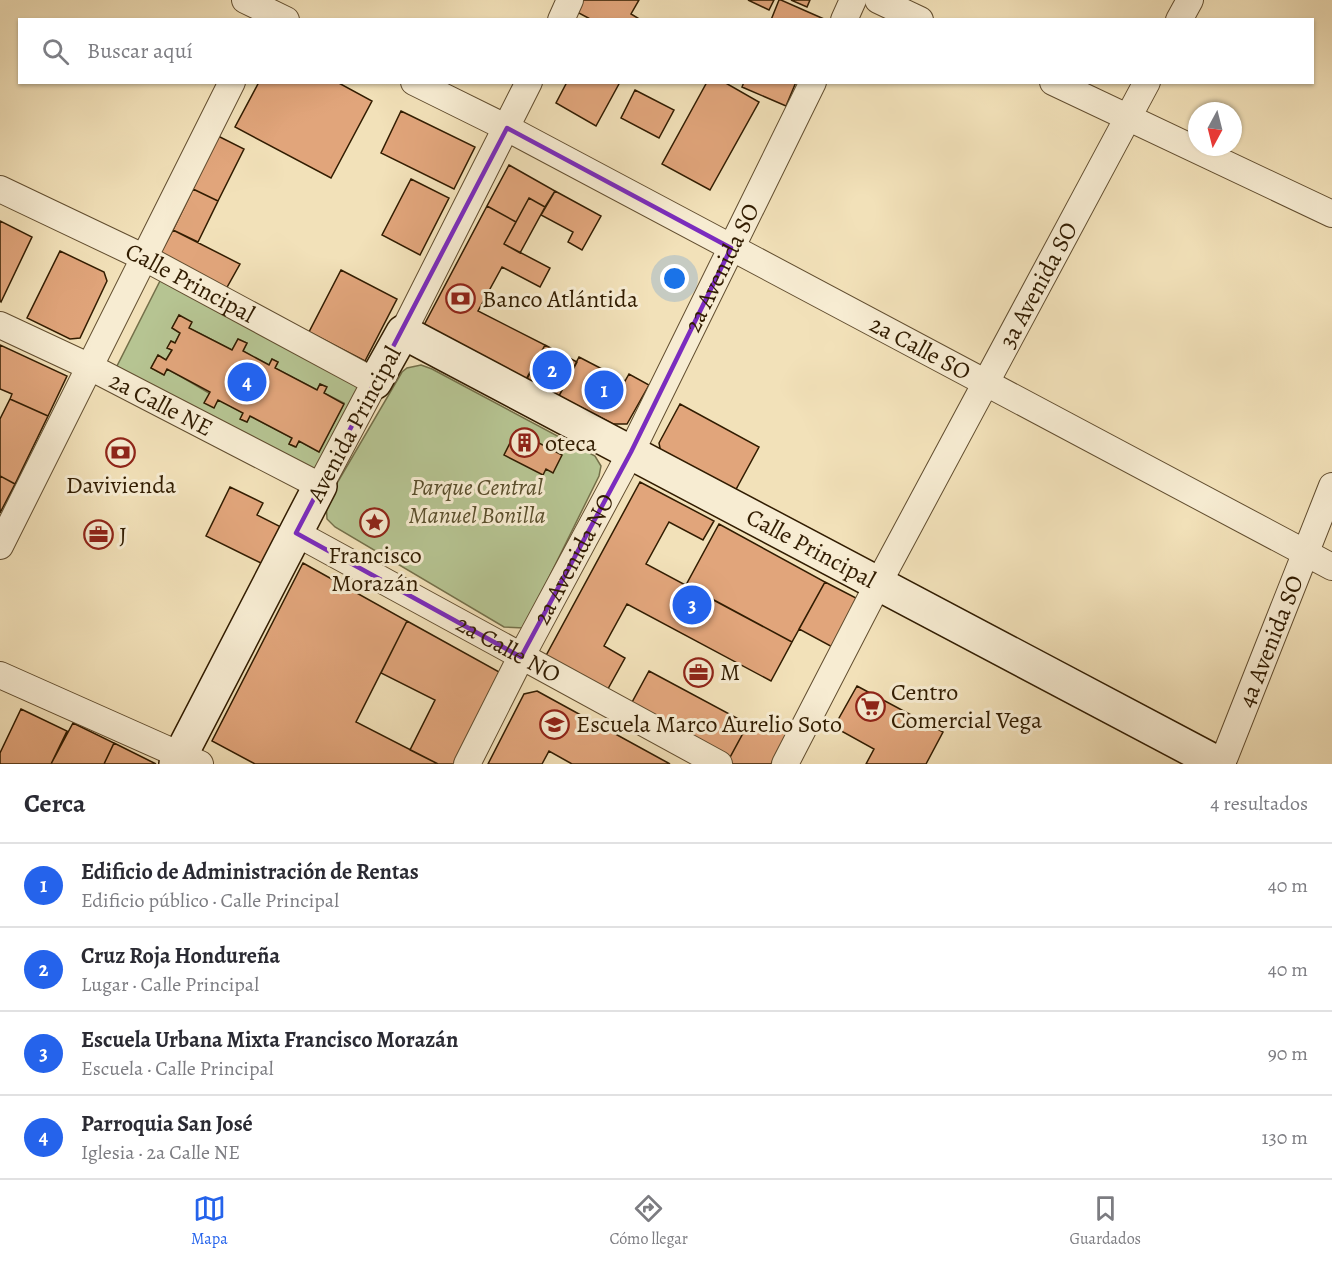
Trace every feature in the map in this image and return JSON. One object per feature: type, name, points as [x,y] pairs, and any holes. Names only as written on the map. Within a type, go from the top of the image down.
[{"type":"street","points":[[562,18],[570,0]]},
{"type":"street","points":[[845,18],[853,0]]},
{"type":"street","points":[[879,0],[916,18]]},
{"type":"street","points":[[1180,18],[1190,0]]},
{"type":"street","points":[[0,546],[231,84]]},
{"type":"street","name":"2a Calle SO","points":[[418,84],[507,128],[1332,567]]},
{"type":"street","name":"Avenida Principal","points":[[185,761],[320,486],[403,332],[528,84]]},
{"type":"street","name":"2a Avenida SO","points":[[631,452],[812,84]]},
{"type":"street","points":[[1057,84],[1332,214]]},
{"type":"street","name":"3a Avenida SO","points":[[785,764],[879,582],[1146,84]]},
{"type":"street","name":"Calle Principal","points":[[0,189],[145,258],[375,382]]},
{"type":"street","name":"2a Calle NE","points":[[0,325],[90,367],[320,486]]},
{"type":"street","name":"Calle Principal","points":[[403,332],[1221,764]]},
{"type":"street","name":"2a Avenida NO","points":[[467,764],[521,657],[631,452]]},
{"type":"street","name":"4a Avenida SO","points":[[1221,764],[1332,486]]},
{"type":"street","name":"2a Calle NO","points":[[296,534],[719,764]]},
{"type":"street","points":[[0,675],[185,761]]},
{"type":"highlighted area","points":[[507,128],[731,248],[631,452],[521,657],[296,533]]},
{"type":"green space","points":[[162,277],[366,385],[316,473],[116,368]],"holes":[[[179,315],[189,328],[232,350],[238,339],[247,343],[243,351],[269,365],[272,359],[278,362],[275,368],[317,390],[320,384],[326,387],[324,393],[344,403],[319,452],[299,441],[295,447],[289,444],[292,438],[250,416],[247,422],[241,419],[243,413],[177,374],[167,369],[164,375],[151,368],[158,355],[166,360],[172,350],[168,347],[171,341],[175,343],[180,333],[172,328]]]},
{"type":"green space","name":"Parque Central Manuel Bonilla","points":[[421,365],[595,456],[601,466],[599,476],[524,628],[504,627],[335,527],[327,519],[326,502],[402,372],[407,368]]},
{"type":"building","points":[[581,0],[639,0],[631,14],[638,18],[588,18],[575,11]]},
{"type":"building","points":[[748,0],[774,0],[769,10]]},
{"type":"building","points":[[781,0],[822,18],[772,18]]},
{"type":"building","points":[[791,0],[810,0],[807,7]]},
{"type":"building","points":[[258,84],[341,84],[372,101],[331,178],[235,127]]},
{"type":"building","points":[[566,84],[619,84],[596,126],[556,103]]},
{"type":"building","points":[[706,84],[728,84],[759,102],[710,190],[662,164]]},
{"type":"building","points":[[743,84],[795,84],[786,106],[742,87]]},
{"type":"building","points":[[635,90],[674,110],[659,138],[621,118]]},
{"type":"building","points":[[401,111],[475,147],[454,189],[381,153]]},
{"type":"building","points":[[218,136],[244,149],[218,201],[193,189]]},
{"type":"building","points":[[509,165],[555,191],[545,207],[529,198],[516,222],[487,206]]},
{"type":"building","points":[[411,179],[449,198],[420,255],[382,235]]},
{"type":"building","points":[[193,189],[218,201],[198,242],[173,230]]},
{"type":"building","points":[[555,191],[601,216],[582,250],[568,242],[573,232],[541,215]]},
{"type":"building","points":[[529,198],[545,207],[520,253],[504,244]]},
{"type":"building","name":"Banco Atlántida","points":[[487,206],[516,222],[504,244],[550,268],[540,287],[502,267],[478,311],[545,345],[525,381],[423,327]]},
{"type":"building","points":[[0,221],[32,237],[1,302],[0,301]]},
{"type":"building","points":[[173,230],[240,264],[226,289],[159,256]]},
{"type":"building","points":[[60,251],[104,272],[107,281],[80,338],[70,339],[27,318]]},
{"type":"building","points":[[341,270],[397,299],[365,361],[309,332]]},
{"type":"building","points":[[179,315],[192,322],[189,328],[232,350],[238,339],[247,343],[243,351],[269,365],[272,359],[278,362],[275,368],[317,390],[320,384],[327,387],[324,393],[344,404],[319,452],[299,441],[296,447],[289,444],[292,438],[250,416],[247,422],[240,419],[243,413],[218,400],[214,408],[204,403],[210,392],[167,369],[164,375],[151,368],[158,355],[166,360],[172,350],[167,348],[171,341],[175,343],[180,333],[172,328]]},
{"type":"building","points":[[0,345],[67,376],[48,416],[10,399],[12,394],[0,389]]},
{"type":"building","points":[[545,345],[577,362],[559,396],[527,379]]},
{"type":"building","points":[[579,357],[625,381],[629,374],[649,385],[627,424],[613,424],[559,396]]},
{"type":"building","points":[[10,399],[48,416],[15,484],[0,476],[0,419]]},
{"type":"building","points":[[680,404],[759,447],[734,493],[661,453],[659,443]]},
{"type":"building","name":"oteca","points":[[516,431],[562,455],[553,473],[546,469],[543,475],[504,455]]},
{"type":"building","points":[[0,476],[15,484],[0,513]]},
{"type":"building","points":[[640,482],[714,521],[703,540],[669,522],[646,564],[792,642],[771,681],[627,604],[604,646],[625,658],[604,696],[542,663]]},
{"type":"building","points":[[230,487],[263,503],[257,515],[281,527],[263,564],[206,536]]},
{"type":"building","points":[[719,524],[825,582],[792,642],[686,585]]},
{"type":"building","points":[[303,563],[407,621],[356,722],[438,764],[255,764],[212,741]]},
{"type":"building","points":[[825,582],[856,598],[858,604],[836,649],[799,629]]},
{"type":"building","points":[[407,621],[501,673],[455,764],[438,764],[410,750],[435,700],[381,673]]},
{"type":"building","points":[[649,671],[748,724],[728,761],[630,706]]},
{"type":"building","name":"Centro Comercial Vega","points":[[857,686],[943,732],[926,764],[866,764],[874,749],[834,727]]},
{"type":"building","name":"Escuela Marco Aurelio Soto","points":[[537,691],[670,764],[572,764],[549,751],[542,764],[488,764],[524,694]]},
{"type":"building","points":[[21,709],[67,731],[51,764],[0,764],[0,753]]},
{"type":"building","points":[[770,722],[789,732],[771,764],[733,764],[728,761],[748,724],[765,732]]},
{"type":"building","points":[[73,723],[114,743],[104,764],[51,764]]},
{"type":"building","points":[[114,743],[156,764],[104,764]]},
{"type":"place","name":"Banco Atlántida","points":[[461,299]]},
{"type":"place","name":"Cruz Roja Hondureña","points":[[552,370]]},
{"type":"place","name":"Parroquia San José","points":[[247,382]]},
{"type":"place","name":"Edificio de Administración de Rentas","points":[[604,390]]},
{"type":"place","name":"oteca","points":[[524,443]]},
{"type":"place","name":"Davivienda","points":[[121,452]]},
{"type":"place","name":"Francisco Morazán","points":[[375,522]]},
{"type":"place","name":"J","points":[[98,535]]},
{"type":"place","name":"Escuela Urbana Mixta Francisco Morazán","points":[[692,605]]},
{"type":"place","name":"M","points":[[699,672]]},
{"type":"place","name":"Centro Comercial Vega","points":[[870,706]]},
{"type":"place","name":"Escuela Marco Aurelio Soto","points":[[555,724]]}]
